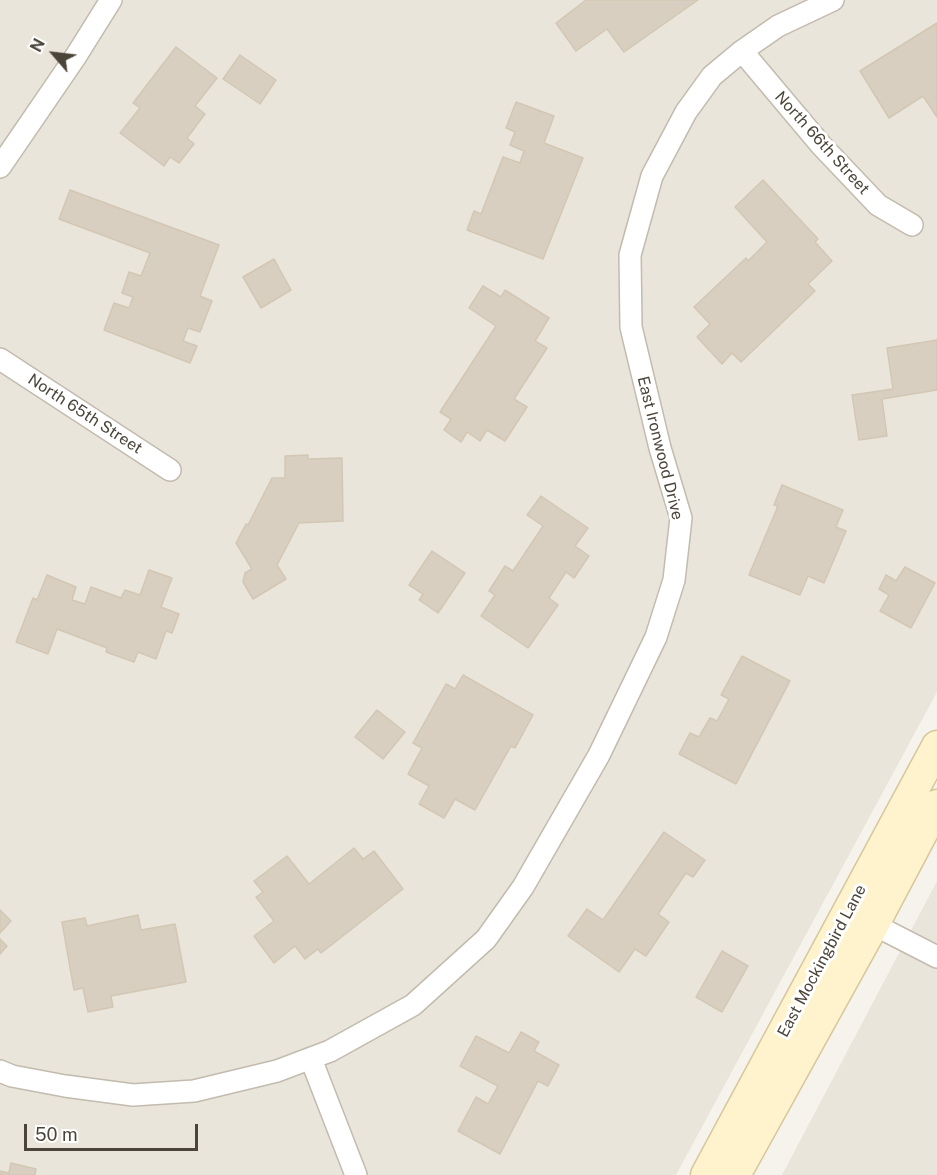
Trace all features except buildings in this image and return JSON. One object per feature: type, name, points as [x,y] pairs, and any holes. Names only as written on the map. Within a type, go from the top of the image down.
[{"type":"street","points":[[0,167],[76,56],[111,0]]},
{"type":"street","name":"East Ironwood Drive","points":[[0,1071],[12,1076],[65,1086],[134,1095],[194,1091],[278,1071],[330,1051],[413,1005],[486,939],[523,887],[599,755],[656,637],[674,580],[681,518],[660,448],[631,327],[630,255],[652,176],[686,112],[712,76],[742,51],[778,26],[833,0]]},
{"type":"street","name":"North 66th Street","points":[[742,51],[820,145],[878,205],[912,225]]},
{"type":"street","name":"North 65th Street","points":[[0,359],[171,470]]},
{"type":"street","name":"East Mockingbird Lane","points":[[735,1175],[861,918],[937,746]]},
{"type":"street","name":"East Mockingbird Lane","points":[[706,1175],[861,918],[937,805]]},
{"type":"street","points":[[861,918],[937,957]]},
{"type":"street","points":[[310,1059],[356,1175]]},
{"type":"shaded area","points":[[0,0],[937,0],[937,692],[676,1175],[0,1175]]},
{"type":"shaded area","points":[[937,881],[937,1175],[782,1175]]}]
